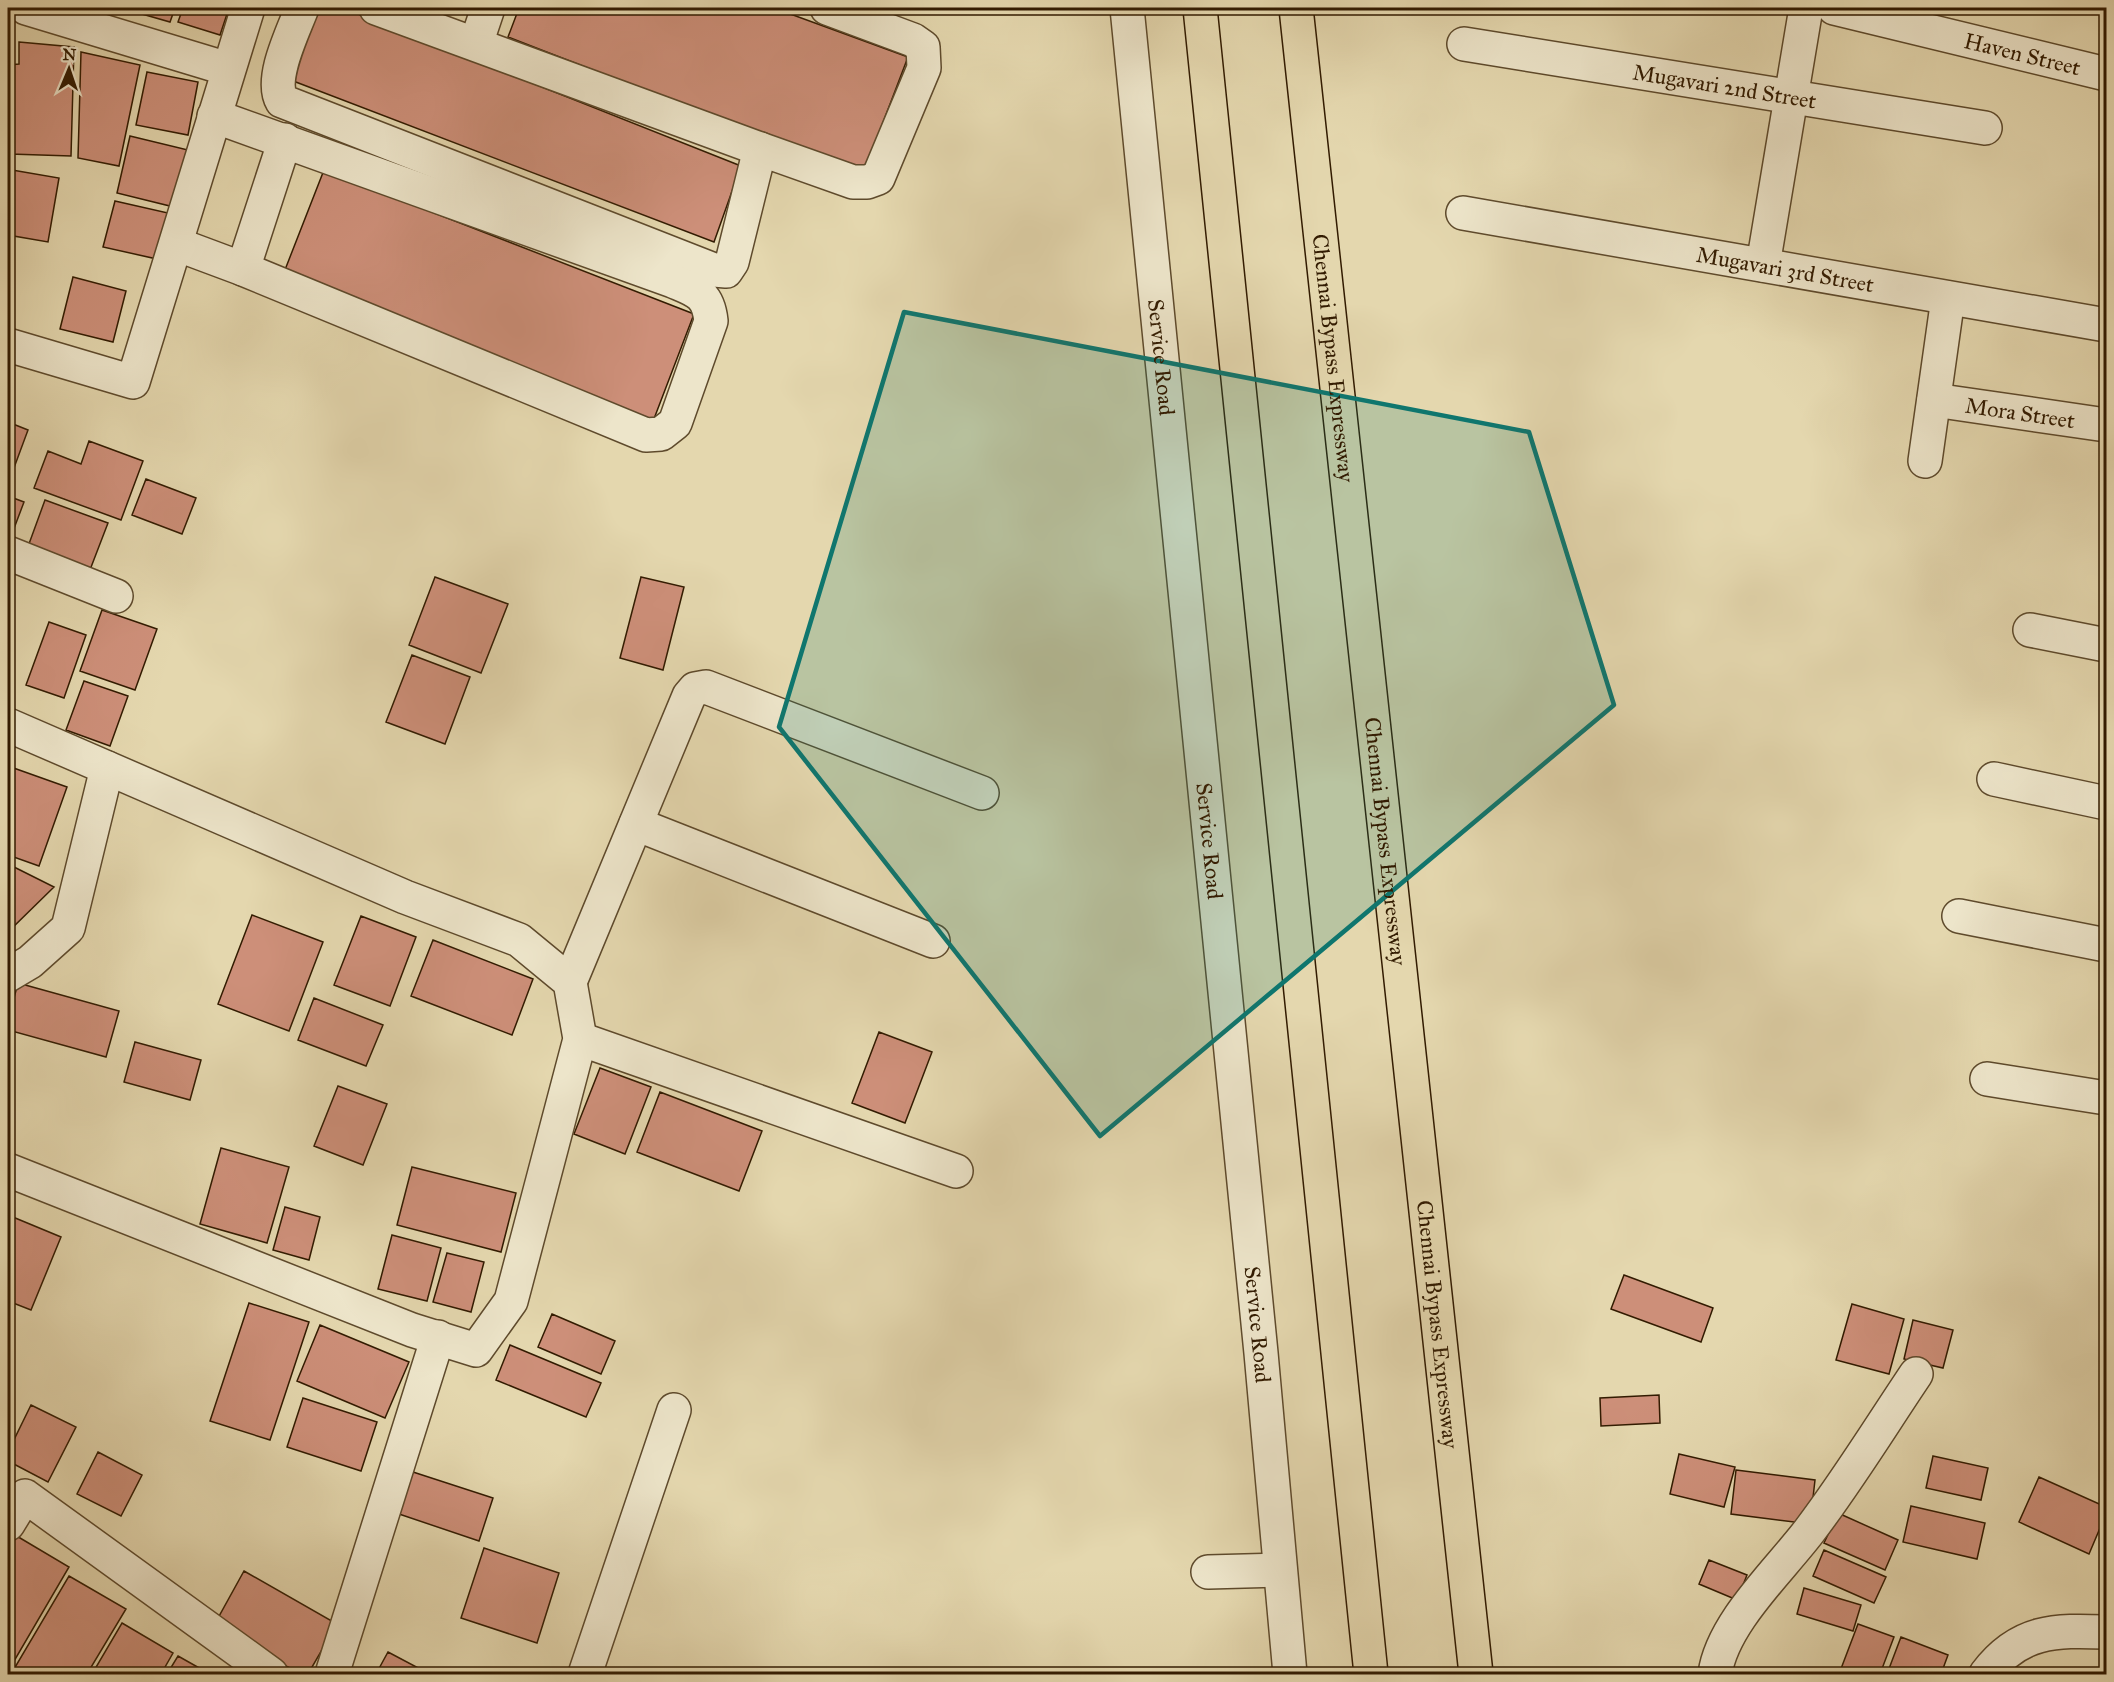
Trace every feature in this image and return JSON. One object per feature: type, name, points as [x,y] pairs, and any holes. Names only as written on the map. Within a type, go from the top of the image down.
[{"type":"highway","points":[[1200,8],[1371,1674]]},
{"type":"highway","name":"Chennai Bypass Expressway","points":[[1296,8],[1476,1674]]},
{"type":"street","points":[[26,8],[228,69]]},
{"type":"street","points":[[8,345],[133,382],[248,8]]},
{"type":"street","points":[[302,8],[281,67],[276,92],[282,101],[714,270],[726,271],[732,262],[760,149]]},
{"type":"street","points":[[376,8],[853,182],[867,182],[878,178],[884,166],[924,68],[923,48],[913,40],[827,8]]},
{"type":"street","points":[[476,44],[488,8]]},
{"type":"street","name":"Service Road","points":[[1127,8],[1290,1674]]},
{"type":"street","points":[[1763,265],[1806,8]]},
{"type":"street","name":"Haven Street","points":[[1834,8],[2106,74]]},
{"type":"street","name":"Mugavari 2nd Street","points":[[1464,44],[1986,128]]},
{"type":"street","points":[[176,244],[243,269],[646,435],[661,434],[675,423],[711,321],[710,305],[698,292],[248,126],[214,116]]},
{"type":"street","points":[[243,269],[285,140]]},
{"type":"street","name":"Mugavari 3rd Street","points":[[1464,213],[2106,325]]},
{"type":"street","points":[[1925,461],[1948,297]]},
{"type":"street","name":"Mora Street","points":[[1934,400],[2106,425]]},
{"type":"street","points":[[8,553],[116,596]]},
{"type":"street","points":[[2030,630],[2106,645]]},
{"type":"street","points":[[8,1170],[412,1330],[476,1350],[511,1301],[580,1039],[570,982],[689,696],[700,687],[706,687],[982,793]]},
{"type":"street","points":[[8,725],[405,897],[519,940],[570,982]]},
{"type":"street","points":[[8,975],[30,962],[68,928],[107,768]]},
{"type":"street","points":[[1994,779],[2106,803]]},
{"type":"street","points":[[636,824],[933,941]]},
{"type":"street","points":[[1959,916],[2106,945]]},
{"type":"street","points":[[580,1039],[956,1171]]},
{"type":"street","points":[[1987,1079],[2106,1098]]},
{"type":"street","points":[[332,1674],[438,1337]]},
{"type":"street","points":[[1715,1674],[1730,1634],[1742,1615],[1811,1528],[1916,1374]]},
{"type":"street","points":[[585,1674],[674,1410]]},
{"type":"street","points":[[8,1524],[16,1488],[270,1674]]},
{"type":"street","points":[[1208,1572],[1280,1570]]},
{"type":"street","points":[[1986,1674],[1997,1659],[2027,1638],[2070,1632],[2106,1632]]},
{"type":"highlighted area","points":[[904,312],[1529,432],[1614,705],[1100,1136],[779,727]]},
{"type":"building","points":[[121,8],[175,8],[170,22]]},
{"type":"building","points":[[183,8],[229,8],[220,35],[178,22]]},
{"type":"building","points":[[318,8],[343,8],[741,166],[714,242],[288,79]]},
{"type":"building","points":[[519,8],[774,8],[908,57],[863,175],[508,37]]},
{"type":"building","points":[[19,42],[74,47],[71,156],[10,154],[8,65],[19,64]]},
{"type":"building","points":[[81,52],[140,65],[119,166],[78,158]]},
{"type":"building","points":[[147,72],[198,82],[188,135],[136,125]]},
{"type":"building","points":[[130,136],[188,150],[174,207],[117,193]]},
{"type":"building","points":[[12,170],[59,178],[48,242],[8,235],[8,198]]},
{"type":"building","points":[[324,170],[694,314],[652,424],[281,280]]},
{"type":"building","points":[[115,201],[168,213],[157,259],[103,247]]},
{"type":"building","points":[[73,277],[126,291],[113,342],[60,329]]},
{"type":"building","points":[[8,422],[28,430],[8,484]]},
{"type":"building","points":[[89,441],[143,461],[121,520],[34,488],[48,451],[81,464]]},
{"type":"building","points":[[146,479],[196,498],[182,534],[132,515]]},
{"type":"building","points":[[8,496],[24,502],[10,539],[8,538]]},
{"type":"building","points":[[45,500],[108,523],[88,575],[26,552]]},
{"type":"building","points":[[435,577],[508,604],[481,673],[409,645]]},
{"type":"building","points":[[641,577],[684,587],[663,670],[620,658]]},
{"type":"building","points":[[102,610],[157,629],[135,690],[80,671]]},
{"type":"building","points":[[49,622],[86,635],[64,698],[26,685]]},
{"type":"building","points":[[412,655],[470,677],[445,744],[386,722]]},
{"type":"building","points":[[84,681],[128,696],[110,746],[66,730]]},
{"type":"building","points":[[8,766],[67,787],[39,866],[8,855]]},
{"type":"building","points":[[8,864],[54,887],[10,930],[8,929]]},
{"type":"building","points":[[252,915],[323,942],[289,1031],[218,1004]]},
{"type":"building","points":[[361,916],[416,937],[390,1006],[334,985]]},
{"type":"building","points":[[433,940],[533,979],[512,1035],[411,996]]},
{"type":"building","points":[[18,983],[119,1011],[106,1057],[8,1030],[8,1020]]},
{"type":"building","points":[[314,998],[383,1025],[366,1066],[298,1040]]},
{"type":"building","points":[[879,1032],[932,1052],[905,1123],[852,1103]]},
{"type":"building","points":[[135,1042],[201,1060],[190,1100],[124,1082]]},
{"type":"building","points":[[600,1068],[651,1087],[625,1154],[574,1134]]},
{"type":"building","points":[[338,1086],[387,1104],[363,1165],[314,1146]]},
{"type":"building","points":[[660,1092],[762,1131],[739,1191],[637,1152]]},
{"type":"building","points":[[221,1148],[289,1167],[267,1243],[200,1224]]},
{"type":"building","points":[[412,1167],[516,1193],[501,1252],[397,1225]]},
{"type":"building","points":[[285,1207],[320,1217],[309,1260],[273,1250]]},
{"type":"building","points":[[8,1215],[61,1237],[31,1310],[8,1301]]},
{"type":"building","points":[[392,1235],[441,1248],[427,1301],[378,1289]]},
{"type":"building","points":[[447,1253],[484,1262],[471,1312],[433,1302]]},
{"type":"building","points":[[1624,1275],[1713,1308],[1701,1342],[1611,1309]]},
{"type":"building","points":[[249,1303],[309,1322],[270,1440],[210,1421]]},
{"type":"building","points":[[1852,1304],[1904,1319],[1889,1374],[1836,1360]]},
{"type":"building","points":[[552,1314],[615,1341],[601,1374],[538,1347]]},
{"type":"building","points":[[1913,1320],[1953,1330],[1943,1368],[1904,1359]]},
{"type":"building","points":[[320,1325],[409,1362],[385,1418],[297,1381]]},
{"type":"building","points":[[510,1345],[601,1383],[586,1417],[496,1380]]},
{"type":"building","points":[[1659,1395],[1660,1423],[1601,1426],[1600,1398]]},
{"type":"building","points":[[303,1398],[377,1422],[361,1471],[287,1447]]},
{"type":"building","points":[[31,1405],[76,1427],[48,1482],[8,1461],[8,1452]]},
{"type":"building","points":[[98,1452],[142,1475],[121,1516],[77,1494]]},
{"type":"building","points":[[1679,1454],[1735,1467],[1724,1507],[1670,1494]]},
{"type":"building","points":[[1933,1456],[1988,1468],[1981,1500],[1926,1488]]},
{"type":"building","points":[[1736,1470],[1815,1480],[1810,1524],[1731,1514]]},
{"type":"building","points":[[413,1472],[493,1498],[479,1541],[399,1514]]},
{"type":"building","points":[[2039,1477],[2106,1507],[2106,1514],[2089,1554],[2019,1522]]},
{"type":"building","points":[[1911,1506],[1985,1523],[1977,1559],[1903,1542]]},
{"type":"building","points":[[1838,1513],[1898,1540],[1885,1570],[1824,1543]]},
{"type":"building","points":[[15,1535],[69,1567],[10,1668],[8,1667],[8,1547]]},
{"type":"building","points":[[484,1548],[559,1573],[537,1643],[461,1618]]},
{"type":"building","points":[[1824,1550],[1886,1577],[1874,1603],[1813,1576]]},
{"type":"building","points":[[1709,1560],[1747,1575],[1737,1600],[1699,1584]]},
{"type":"building","points":[[244,1571],[337,1624],[308,1674],[302,1674],[212,1629]]},
{"type":"building","points":[[69,1576],[126,1609],[87,1674],[11,1674]]},
{"type":"building","points":[[2106,1585],[2106,1605],[2102,1604]]},
{"type":"building","points":[[1804,1588],[1861,1605],[1853,1631],[1797,1614]]},
{"type":"building","points":[[122,1623],[173,1653],[161,1674],[92,1674]]},
{"type":"building","points":[[1858,1624],[1894,1637],[1880,1674],[1839,1674]]},
{"type":"building","points":[[1901,1637],[1948,1655],[1941,1674],[1887,1674]]},
{"type":"building","points":[[388,1652],[424,1671],[422,1674],[376,1674]]},
{"type":"building","points":[[178,1656],[210,1674],[167,1674]]},
{"type":"building","points":[[2036,1668],[2084,1669],[2084,1674],[2036,1674]]}]
